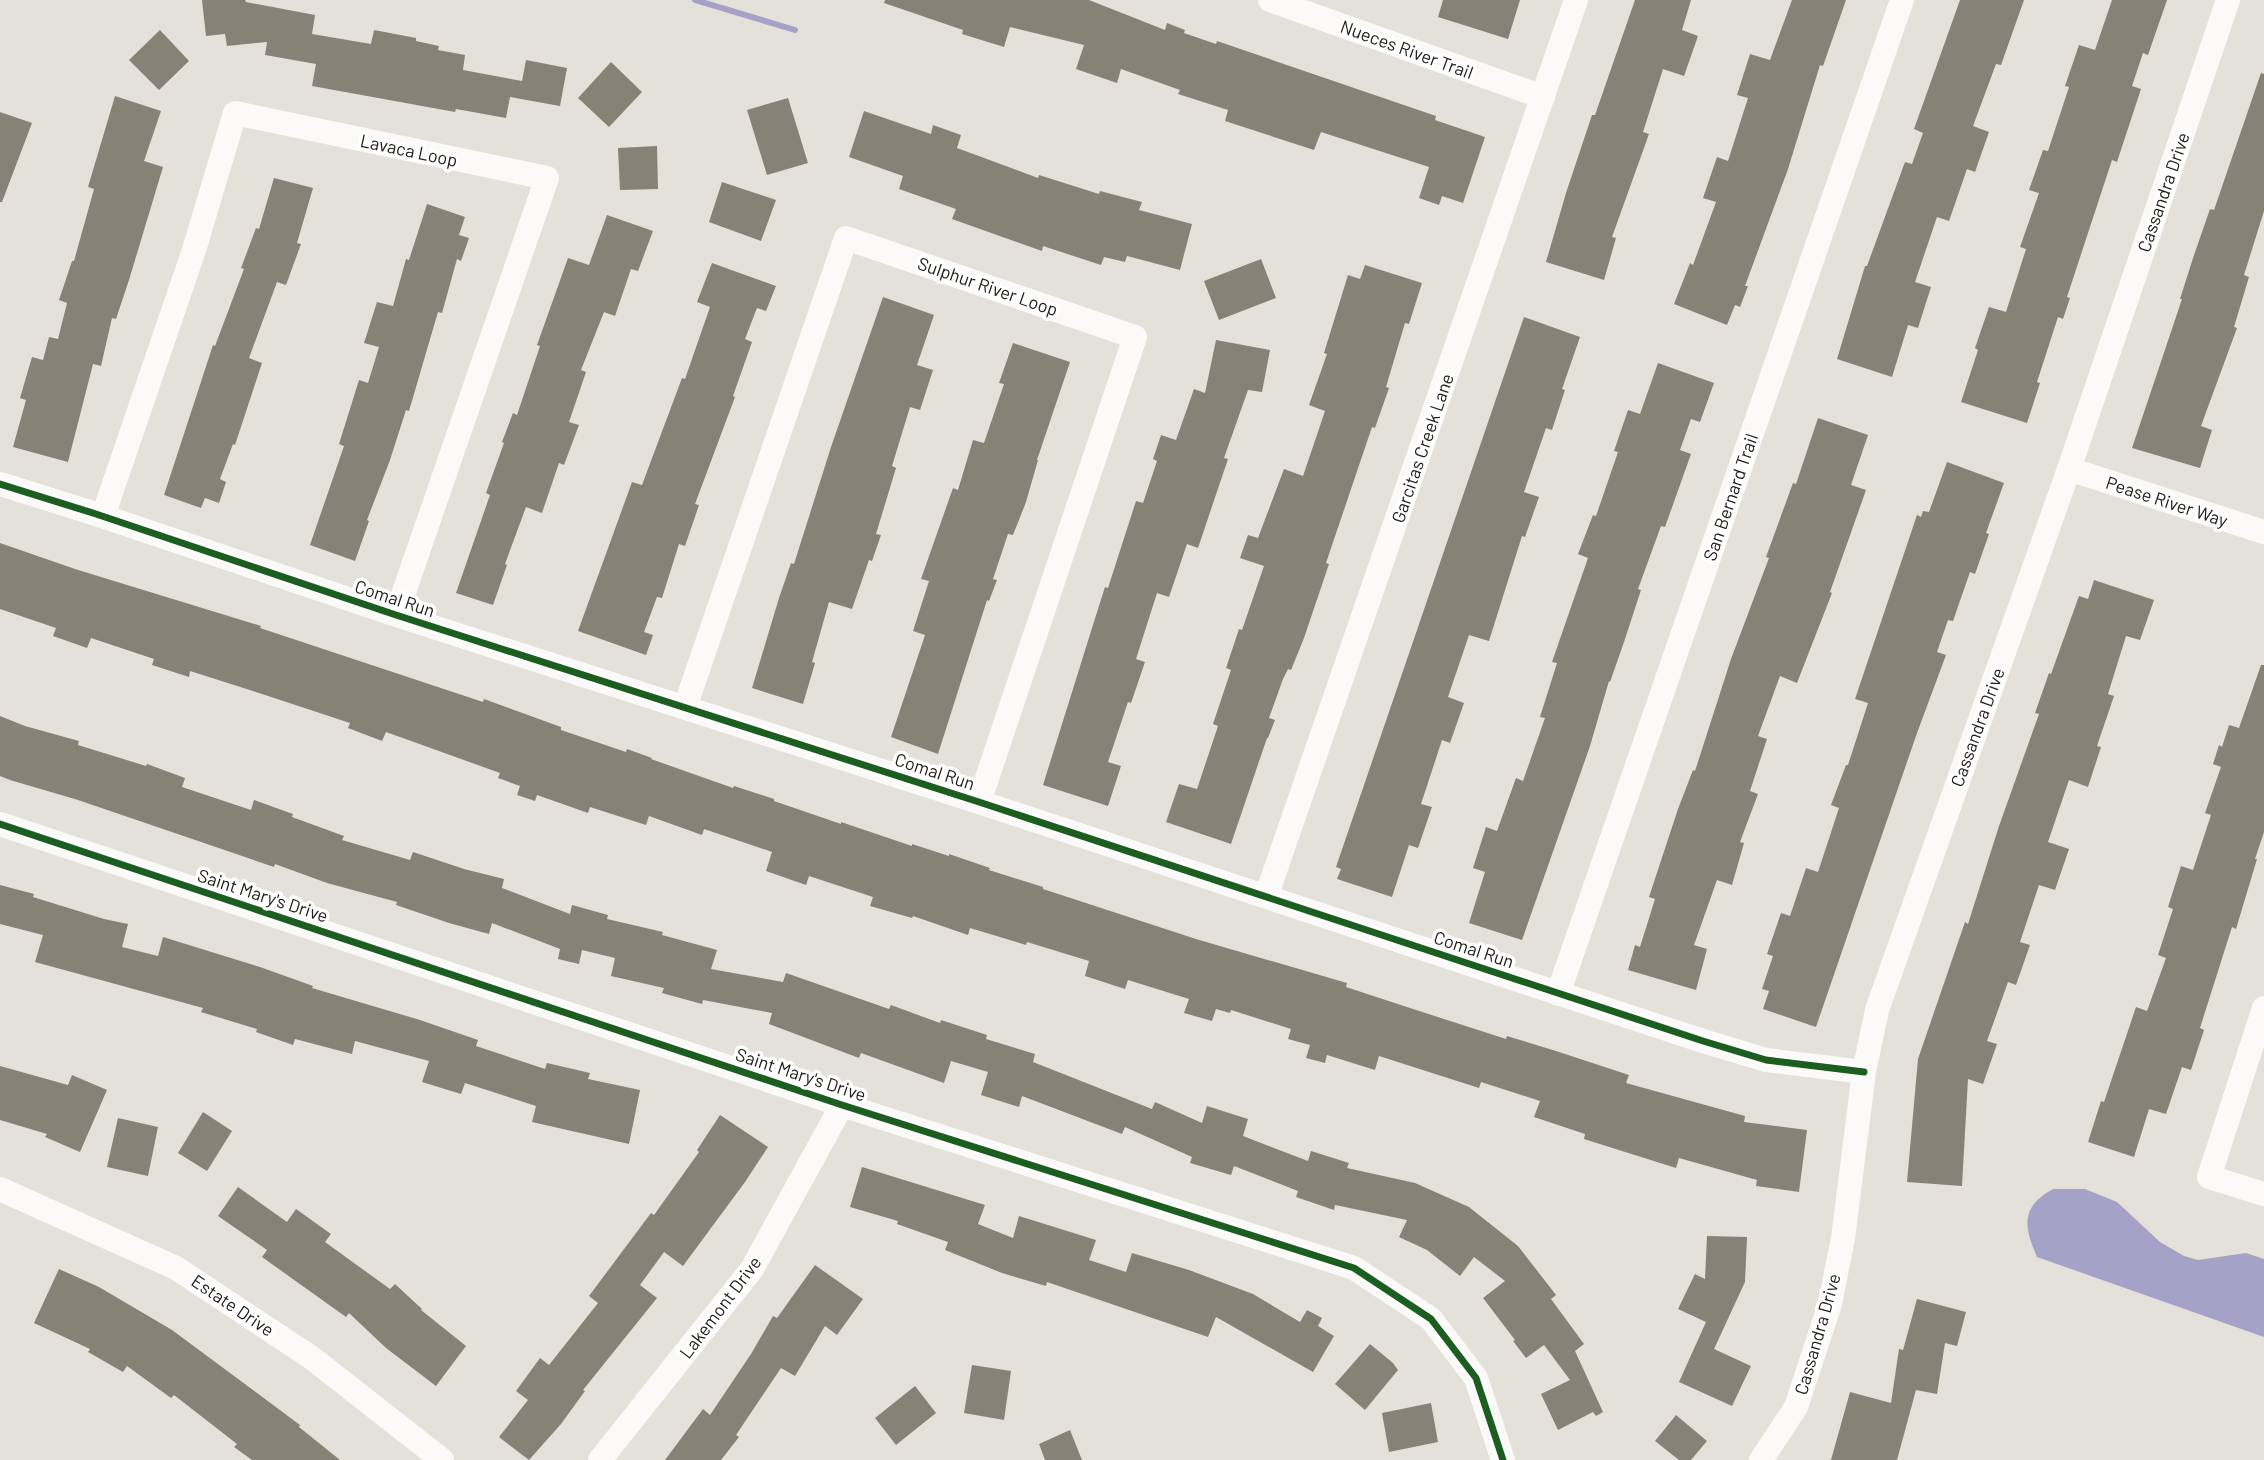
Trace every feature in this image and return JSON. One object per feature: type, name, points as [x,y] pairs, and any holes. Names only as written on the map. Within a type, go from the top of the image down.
[{"type":"street","name":"Nueces River Trail","points":[[1270,0],[1543,97]]},
{"type":"street","name":"Garcitas Creek Lane","points":[[1266,897],[1576,0]]},
{"type":"street","name":"San Bernard Trail","points":[[1558,994],[1902,0]]},
{"type":"street","name":"Cassandra Drive","points":[[1761,1460],[1796,1407],[1830,1304],[1843,1238],[1864,1072],[1877,1010],[2069,468],[2228,0]]},
{"type":"street","name":"Lavaca Loop","points":[[103,516],[194,250],[235,113],[547,178],[396,615]]},
{"type":"street","name":"Sulphur River Loop","points":[[685,707],[846,237],[1135,337],[979,802]]},
{"type":"street","name":"Pease River Way","points":[[2069,468],[2264,533]]},
{"type":"street","name":"Comal Run","points":[[0,484],[1766,1060],[1864,1072]]},
{"type":"street","name":"Saint Mary's Drive","points":[[0,824],[842,1105],[1354,1268],[1431,1319],[1476,1378],[1503,1460]]},
{"type":"street","points":[[2264,1008],[2209,1177],[2264,1195]]},
{"type":"street","name":"Lakemont Drive","points":[[600,1460],[752,1269],[842,1105]]},
{"type":"street","name":"Estate Drive","points":[[0,1189],[176,1268],[312,1358],[442,1460]]},
{"type":"shaded area","points":[[2053,1189],[2085,1189],[2117,1202],[2160,1242],[2184,1256],[2198,1260],[2246,1253],[2264,1259],[2264,1337],[2037,1257],[2029,1236],[2028,1218],[2035,1203]]},
{"type":"building","points":[[202,0],[245,0],[315,15],[312,34],[371,44],[374,30],[416,38],[416,41],[439,46],[438,50],[465,55],[463,70],[522,81],[526,60],[567,68],[560,106],[510,97],[506,118],[456,109],[455,112],[312,86],[316,64],[265,55],[267,42],[227,46],[225,34],[206,36]]},
{"type":"building","points":[[885,0],[1089,0],[1165,30],[1167,23],[1185,30],[1184,33],[1216,44],[1217,41],[1436,116],[1435,120],[1485,137],[1463,203],[1442,196],[1439,205],[1419,198],[1429,167],[1321,132],[1314,150],[1225,121],[1228,110],[1178,94],[1180,90],[1121,69],[1117,83],[1076,69],[1084,45],[1010,27],[1004,47],[962,34],[963,30],[884,3]]},
{"type":"building","points":[[1443,0],[1520,0],[1508,39],[1438,17]]},
{"type":"building","points":[[1635,0],[1691,0],[1682,30],[1698,36],[1684,76],[1663,69],[1643,132],[1649,134],[1612,237],[1616,238],[1604,280],[1546,262],[1592,115],[1595,115]]},
{"type":"building","points":[[1792,0],[1846,0],[1823,66],[1820,65],[1788,169],[1745,286],[1748,286],[1740,307],[1735,305],[1727,325],[1674,304],[1690,263],[1693,265],[1716,202],[1703,198],[1717,157],[1728,161],[1748,98],[1737,95],[1750,54],[1770,60]]},
{"type":"building","points":[[1960,0],[2024,0],[2001,65],[1996,64],[1973,126],[1989,132],[1975,172],[1967,169],[1949,221],[1937,217],[1915,282],[1931,287],[1918,328],[1908,325],[1892,377],[1837,359],[1865,266],[1905,162],[1912,164],[1923,133],[1914,129]]},
{"type":"building","points":[[2112,0],[2167,0],[2148,55],[2143,53],[2132,86],[2141,89],[2117,162],[2112,160],[2067,297],[2070,298],[2063,319],[2058,317],[2027,423],[1961,402],[1989,307],[2006,312],[2026,249],[2020,247],[2039,193],[2029,190],[2043,150],[2048,151],[2069,87],[2065,86],[2079,45],[2095,50]]},
{"type":"building","points":[[160,30],[189,61],[159,90],[129,60]]},
{"type":"building","points":[[611,62],[642,92],[609,127],[578,98]]},
{"type":"building","points":[[2261,73],[2264,74],[2264,211],[2244,275],[2249,277],[2234,327],[2237,328],[2201,426],[2212,430],[2200,468],[2132,448],[2193,258],[2210,209],[2214,210]]},
{"type":"building","points":[[115,96],[161,111],[144,161],[163,167],[116,319],[112,318],[101,366],[93,364],[68,462],[13,447],[26,400],[20,398],[32,357],[43,360],[49,337],[58,339],[67,303],[59,300],[74,261],[94,189],[88,187]]},
{"type":"building","points":[[788,98],[808,163],[767,175],[747,110]]},
{"type":"building","points":[[864,111],[931,134],[933,125],[961,135],[957,148],[1038,178],[1039,175],[1099,194],[1100,191],[1142,202],[1139,210],[1192,224],[1180,270],[1127,256],[1125,262],[1104,257],[1101,265],[1043,246],[1042,251],[952,219],[956,209],[899,189],[903,176],[849,157]]},
{"type":"building","points":[[0,112],[32,123],[2,202],[0,202]]},
{"type":"building","points":[[657,146],[658,189],[620,190],[618,148]]},
{"type":"building","points":[[274,178],[313,188],[297,243],[301,244],[286,285],[277,282],[249,358],[262,363],[235,445],[233,444],[220,479],[226,482],[219,503],[205,498],[201,508],[164,495],[213,345],[215,346],[244,269],[241,268],[256,228],[259,229]]},
{"type":"building","points":[[722,182],[776,200],[761,241],[709,222]]},
{"type":"building","points":[[427,204],[465,217],[459,235],[469,238],[461,261],[457,259],[442,313],[438,312],[409,411],[406,410],[355,561],[310,545],[344,446],[339,444],[359,380],[368,383],[379,347],[364,343],[377,302],[393,306],[406,259],[409,260]]},
{"type":"building","points":[[607,215],[653,231],[638,271],[631,269],[615,316],[604,312],[581,370],[586,372],[569,422],[579,425],[564,465],[559,463],[542,513],[526,507],[493,605],[456,593],[490,495],[486,493],[504,443],[502,442],[513,413],[517,415],[540,346],[537,345],[568,258],[589,265]]},
{"type":"building","points":[[1261,259],[1276,298],[1219,320],[1204,281]]},
{"type":"building","points":[[712,263],[776,286],[766,311],[757,308],[745,339],[752,342],[733,396],[735,397],[695,504],[699,505],[685,546],[679,544],[662,598],[657,597],[644,632],[653,635],[646,655],[578,631],[632,482],[642,485],[682,378],[685,379],[710,307],[697,302]]},
{"type":"building","points":[[1365,265],[1422,283],[1409,324],[1405,323],[1386,387],[1389,388],[1375,428],[1372,427],[1304,638],[1291,670],[1288,669],[1283,679],[1269,718],[1275,720],[1231,844],[1166,822],[1179,784],[1197,789],[1218,726],[1213,724],[1231,670],[1226,668],[1264,566],[1240,558],[1248,535],[1258,538],[1284,469],[1303,476],[1325,411],[1309,405],[1327,354],[1324,353],[1348,275],[1360,279]]},
{"type":"building","points":[[883,297],[934,315],[917,365],[933,370],[920,410],[910,407],[892,466],[896,468],[876,534],[881,535],[852,609],[829,602],[803,704],[752,688],[779,598],[791,563],[794,564]]},
{"type":"building","points":[[1524,317],[1580,337],[1562,389],[1565,390],[1552,430],[1546,428],[1524,492],[1539,497],[1525,537],[1522,536],[1489,641],[1469,635],[1448,697],[1464,703],[1450,743],[1442,740],[1421,804],[1432,807],[1418,848],[1409,845],[1392,897],[1337,879],[1341,869],[1336,867]]},
{"type":"building","points":[[1216,340],[1270,350],[1262,392],[1248,390],[1224,458],[1228,459],[1198,548],[1187,544],[1169,597],[1157,593],[1136,659],[1145,662],[1108,762],[1121,766],[1108,806],[1043,785],[1105,587],[1108,588],[1136,501],[1143,503],[1157,461],[1153,459],[1161,435],[1176,440],[1194,389],[1205,393]]},
{"type":"building","points":[[1013,343],[1070,362],[1026,502],[1013,535],[1008,534],[993,579],[997,580],[989,601],[987,600],[938,754],[891,737],[925,635],[913,631],[929,581],[921,579],[953,488],[958,490],[973,440],[984,443],[1004,384],[999,383]]},
{"type":"building","points":[[1658,363],[1714,383],[1700,422],[1691,419],[1680,450],[1691,454],[1665,527],[1661,526],[1638,589],[1641,590],[1609,681],[1590,746],[1522,940],[1469,923],[1485,872],[1473,868],[1486,827],[1497,831],[1516,778],[1523,781],[1545,718],[1540,717],[1557,663],[1552,662],[1588,558],[1578,554],[1593,515],[1596,516],[1618,452],[1614,451],[1628,410],[1640,414]]},
{"type":"building","points":[[1818,418],[1868,435],[1851,485],[1866,490],[1830,592],[1832,593],[1797,683],[1780,676],[1758,736],[1767,739],[1750,791],[1758,794],[1740,842],[1744,843],[1732,885],[1717,880],[1694,945],[1707,949],[1696,990],[1628,970],[1635,945],[1640,947],[1655,899],[1649,897],[1678,809],[1693,770],[1695,771],[1731,659],[1769,558],[1766,557],[1793,483],[1796,484]]},
{"type":"building","points":[[1947,462],[2004,483],[1975,574],[1970,572],[1953,621],[1948,620],[1937,652],[1946,655],[1816,1027],[1763,1009],[1769,991],[1762,989],[1773,956],[1767,954],[1781,913],[1790,916],[1806,868],[1818,872],[1839,808],[1831,805],[1848,765],[1868,703],[1855,699],[1917,515],[1921,517],[1923,511],[1929,512]]},
{"type":"building","points":[[0,543],[261,626],[260,628],[483,702],[484,699],[561,727],[561,730],[626,752],[627,749],[841,824],[912,846],[949,854],[1043,889],[1196,939],[1347,983],[1346,987],[1410,1008],[1629,1075],[1626,1083],[1745,1116],[1744,1122],[1807,1130],[1799,1192],[1756,1186],[1757,1180],[1679,1158],[1676,1168],[1584,1139],[1585,1134],[1534,1117],[1540,1101],[1481,1082],[1479,1088],[1379,1056],[1375,1070],[1327,1055],[1325,1063],[1306,1058],[1310,1045],[1288,1039],[1291,1029],[1231,1010],[1230,1013],[1216,1009],[1212,1021],[1184,1013],[1189,999],[1128,980],[1125,989],[1085,976],[1089,961],[970,928],[968,935],[913,916],[912,918],[870,906],[873,897],[809,876],[806,885],[766,871],[772,852],[704,829],[702,835],[649,816],[646,825],[590,807],[588,813],[537,795],[535,801],[517,795],[520,786],[498,778],[500,773],[386,732],[382,741],[348,728],[350,723],[190,671],[189,677],[152,665],[154,659],[91,638],[87,648],[53,636],[56,628],[0,609]]},
{"type":"building","points":[[2094,580],[2154,600],[2140,640],[2126,636],[2108,694],[2114,696],[2097,746],[2101,747],[2088,787],[2069,780],[2048,842],[2069,849],[2055,890],[2039,885],[2020,942],[2030,945],[2016,985],[2008,982],[1987,1041],[1997,1044],[1983,1084],[1968,1079],[1962,1186],[1907,1182],[1918,1059],[1965,922],[1968,924],[2039,714],[2035,713],[2049,673],[2051,674],[2079,596],[2088,599]]},
{"type":"building","points":[[2261,665],[2264,665],[2264,832],[2236,929],[2232,927],[2200,1028],[2204,1030],[2191,1070],[2182,1067],[2166,1114],[2149,1109],[2134,1157],[2088,1142],[2136,1007],[2147,1011],[2166,958],[2158,955],[2173,909],[2168,907],[2181,866],[2193,870],[2211,815],[2205,813],[2221,767],[2213,764],[2219,745],[2222,747],[2229,725],[2239,728]]},
{"type":"building","points":[[0,716],[79,741],[78,745],[146,766],[147,764],[185,778],[182,787],[251,810],[254,800],[293,814],[292,817],[344,836],[342,840],[410,860],[413,852],[504,879],[502,888],[570,914],[572,905],[608,915],[607,919],[663,932],[662,935],[717,950],[711,969],[783,982],[786,973],[889,1009],[891,1005],[940,1023],[941,1020],[987,1035],[986,1039],[1035,1054],[1033,1062],[1152,1109],[1155,1102],[1202,1123],[1207,1106],[1248,1119],[1243,1136],[1308,1161],[1311,1151],[1349,1163],[1347,1168],[1415,1183],[1469,1207],[1518,1246],[1556,1295],[1551,1299],[1584,1344],[1575,1351],[1603,1412],[1596,1416],[1593,1412],[1558,1430],[1541,1394],[1570,1380],[1544,1345],[1526,1358],[1483,1298],[1505,1281],[1474,1257],[1460,1276],[1427,1250],[1399,1237],[1407,1220],[1335,1205],[1334,1210],[1296,1197],[1298,1191],[1234,1166],[1231,1175],[1190,1163],[1192,1157],[1125,1127],[1122,1134],[1022,1096],[1019,1107],[981,1095],[988,1072],[951,1061],[944,1083],[861,1053],[859,1058],[769,1024],[772,1013],[703,1000],[702,1004],[662,993],[664,988],[611,976],[615,958],[582,950],[579,964],[558,959],[560,949],[492,923],[489,934],[449,923],[396,905],[397,902],[327,883],[275,864],[274,867],[78,800],[10,780],[0,776]]},
{"type":"building","points":[[0,885],[104,919],[128,924],[122,947],[158,956],[163,937],[260,967],[313,986],[312,988],[478,1040],[476,1046],[545,1069],[547,1063],[590,1073],[588,1079],[640,1090],[629,1144],[532,1122],[536,1106],[465,1083],[461,1094],[422,1082],[429,1061],[355,1041],[352,1054],[295,1039],[293,1045],[256,1032],[257,1029],[201,1012],[203,1008],[35,962],[43,935],[0,924]]},
{"type":"building","points":[[0,1066],[68,1085],[72,1075],[107,1090],[80,1152],[45,1137],[47,1134],[0,1120]]},
{"type":"building","points":[[203,1112],[232,1131],[207,1171],[178,1153]]},
{"type":"building","points":[[720,1115],[768,1147],[683,1266],[664,1252],[640,1285],[657,1298],[583,1390],[585,1391],[561,1424],[529,1460],[499,1437],[528,1400],[516,1391],[540,1358],[549,1365],[598,1303],[589,1296],[651,1213],[654,1215],[699,1152],[697,1150]]},
{"type":"building","points":[[118,1118],[158,1127],[148,1176],[107,1167]]},
{"type":"building","points":[[862,1167],[985,1205],[978,1224],[1013,1238],[1019,1216],[1096,1240],[1089,1260],[1126,1272],[1132,1253],[1189,1270],[1253,1294],[1300,1322],[1307,1310],[1322,1318],[1318,1326],[1334,1336],[1313,1372],[1216,1317],[1208,1337],[1047,1282],[1046,1286],[1002,1273],[945,1250],[948,1242],[897,1224],[898,1221],[850,1207]]},
{"type":"building","points":[[238,1187],[287,1222],[296,1209],[331,1234],[325,1242],[390,1289],[395,1284],[421,1310],[466,1346],[436,1386],[386,1348],[349,1313],[346,1317],[262,1257],[267,1250],[218,1216]]},
{"type":"building","points":[[1707,1236],[1747,1237],[1745,1282],[1714,1349],[1751,1366],[1732,1406],[1679,1382],[1706,1322],[1678,1309],[1695,1274],[1705,1279]]},
{"type":"building","points":[[815,1265],[863,1299],[837,1335],[825,1326],[795,1376],[781,1368],[736,1435],[739,1437],[721,1460],[665,1460],[703,1409],[710,1415],[773,1316],[777,1318]]},
{"type":"building","points":[[59,1269],[99,1287],[172,1330],[300,1425],[299,1427],[340,1460],[252,1460],[234,1447],[237,1444],[174,1395],[171,1398],[127,1366],[123,1372],[88,1352],[90,1349],[34,1323]]},
{"type":"building","points":[[1917,1299],[1966,1312],[1957,1346],[1945,1343],[1937,1394],[1916,1390],[1897,1460],[1831,1460],[1850,1392],[1891,1403],[1899,1349],[1903,1350]]},
{"type":"building","points":[[1370,1344],[1398,1370],[1365,1410],[1335,1384]]},
{"type":"building","points":[[972,1365],[1011,1371],[1004,1420],[964,1413]]},
{"type":"building","points":[[915,1386],[936,1413],[896,1445],[875,1418]]},
{"type":"building","points":[[1431,1403],[1438,1442],[1389,1452],[1382,1413]]},
{"type":"building","points":[[1676,1415],[1707,1441],[1691,1460],[1679,1460],[1655,1441]]},
{"type":"building","points":[[1070,1430],[1082,1460],[1045,1460],[1039,1444]]},
{"type":"waterway","points":[[695,0],[795,30]]},
{"type":"cycle path","points":[[0,484],[1703,1041],[1766,1060],[1864,1072]]},
{"type":"cycle path","points":[[0,824],[842,1105],[1354,1268],[1431,1319],[1476,1378],[1503,1460]]}]
